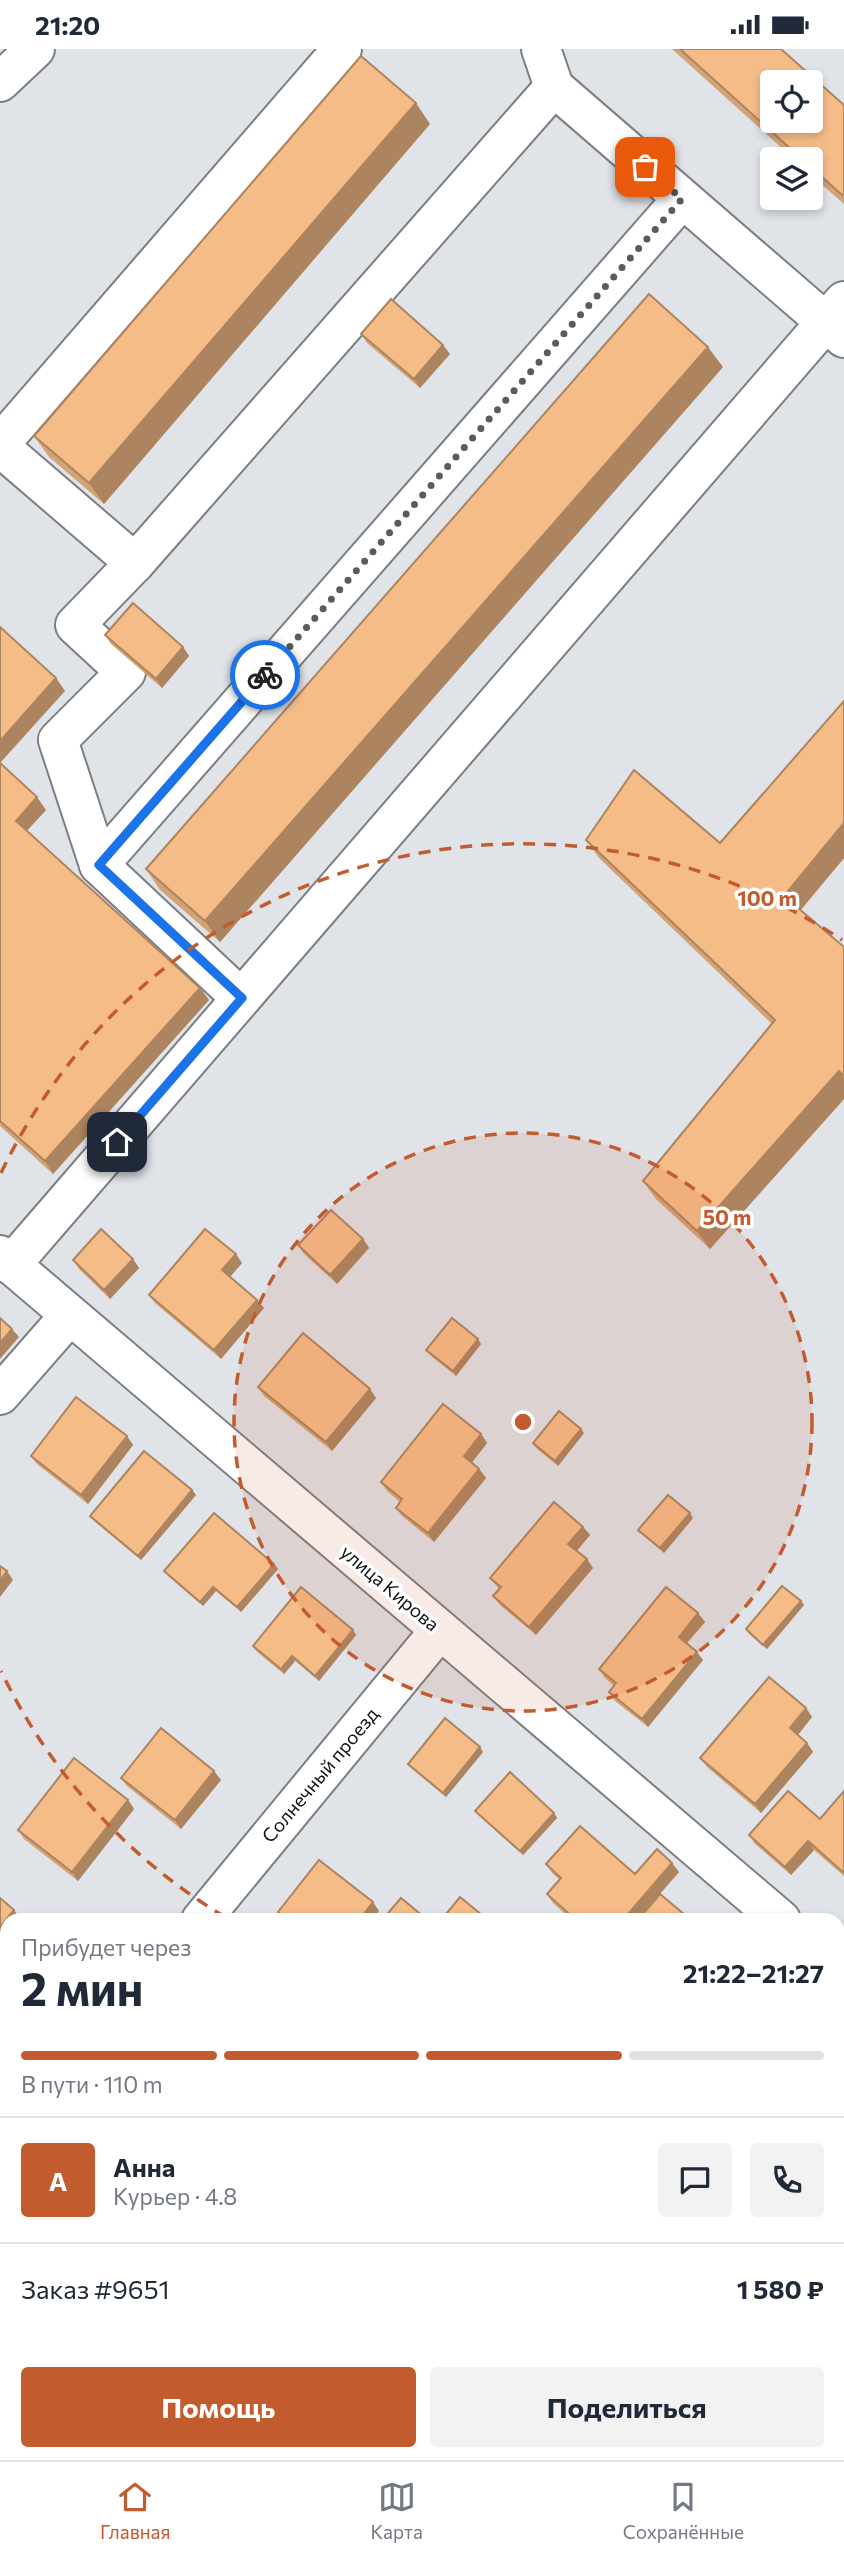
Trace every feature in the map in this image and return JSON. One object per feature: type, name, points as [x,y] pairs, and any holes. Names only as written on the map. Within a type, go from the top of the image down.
[{"type":"street","points":[[0,82],[35,49]]},
{"type":"street","points":[[135,563],[0,446],[342,49]]},
{"type":"street","points":[[5,1260],[242,998],[838,320],[682,199],[554,87],[541,49]]},
{"type":"street","points":[[242,998],[99,865],[58,740],[126,672],[75,625],[135,563],[554,87]]},
{"type":"street","points":[[99,865],[682,199]]},
{"type":"street","name":"улица Кирова","points":[[5,1260],[772,1913]]},
{"type":"street","points":[[0,1395],[70,1315]]},
{"type":"street","name":"Солнечный проезд","points":[[207,1913],[440,1630]]},
{"type":"building","points":[[680,49],[781,49],[805,70],[760,70],[760,121]]},
{"type":"building","points":[[361,56],[416,103],[89,483],[34,436]]},
{"type":"building","points":[[823,86],[844,105],[842,195],[823,178],[823,147],[789,147],[773,133],[823,133]]},
{"type":"building","points":[[649,294],[708,347],[205,921],[146,869]]},
{"type":"building","points":[[391,299],[443,345],[414,379],[361,334]]},
{"type":"building","points":[[133,603],[183,647],[156,679],[105,635]]},
{"type":"building","points":[[0,627],[56,678],[0,741]]},
{"type":"building","points":[[844,701],[844,823],[784,896],[844,947],[844,1076],[839,1071],[697,1231],[643,1181],[775,1020],[586,840],[634,770],[720,843]]},
{"type":"building","points":[[0,763],[37,797],[16,821],[200,988],[45,1161],[0,1121]]},
{"type":"building","points":[[331,1210],[363,1239],[330,1275],[298,1245]]},
{"type":"building","points":[[101,1229],[133,1259],[104,1290],[73,1260]]},
{"type":"building","points":[[205,1229],[236,1254],[222,1270],[257,1300],[214,1350],[149,1295]]},
{"type":"building","points":[[0,1318],[12,1329],[0,1343]]},
{"type":"building","points":[[452,1318],[478,1339],[453,1371],[426,1350]]},
{"type":"building","points":[[303,1333],[370,1389],[326,1442],[258,1387]]},
{"type":"building","points":[[76,1397],[127,1436],[81,1495],[31,1456]]},
{"type":"building","points":[[443,1404],[481,1434],[464,1456],[479,1469],[428,1533],[396,1508],[402,1499],[381,1482]]},
{"type":"building","points":[[559,1411],[581,1429],[555,1461],[533,1443]]},
{"type":"building","points":[[144,1451],[192,1490],[138,1556],[90,1516]]},
{"type":"building","points":[[668,1495],[690,1513],[660,1548],[638,1530]]},
{"type":"building","points":[[554,1502],[583,1527],[568,1544],[587,1559],[529,1627],[493,1596],[501,1587],[490,1578]]},
{"type":"building","points":[[214,1513],[274,1564],[237,1607],[213,1587],[200,1602],[164,1571]]},
{"type":"building","points":[[0,1566],[7,1571],[0,1581]]},
{"type":"building","points":[[782,1586],[801,1601],[763,1645],[746,1629]]},
{"type":"building","points":[[301,1587],[353,1630],[315,1676],[292,1656],[281,1669],[253,1646]]},
{"type":"building","points":[[666,1587],[698,1613],[679,1637],[697,1652],[642,1719],[609,1692],[616,1683],[599,1669]]},
{"type":"building","points":[[769,1677],[806,1708],[790,1728],[807,1743],[755,1804],[700,1758]]},
{"type":"building","points":[[445,1718],[480,1747],[443,1793],[408,1764]]},
{"type":"building","points":[[161,1728],[214,1771],[175,1820],[121,1778]]},
{"type":"building","points":[[74,1758],[128,1800],[72,1872],[18,1830]]},
{"type":"building","points":[[510,1772],[554,1813],[520,1851],[475,1811]]},
{"type":"building","points":[[788,1791],[820,1819],[844,1791],[844,1873],[808,1841],[785,1867],[749,1835]]},
{"type":"building","points":[[580,1826],[635,1874],[657,1849],[672,1863],[629,1913],[568,1913],[547,1894],[561,1878],[546,1864]]},
{"type":"building","points":[[319,1860],[373,1902],[364,1913],[278,1912]]},
{"type":"building","points":[[660,1894],[683,1913],[644,1913]]},
{"type":"building","points":[[460,1897],[479,1913],[447,1913]]},
{"type":"building","points":[[0,1898],[14,1910],[12,1913],[0,1913]]},
{"type":"building","points":[[401,1898],[419,1913],[388,1913]]},
{"type":"way so far","points":[[265,675],[682,199],[645,167]]},
{"type":"route","points":[[117,1142],[242,998],[99,865],[265,675]]}]
